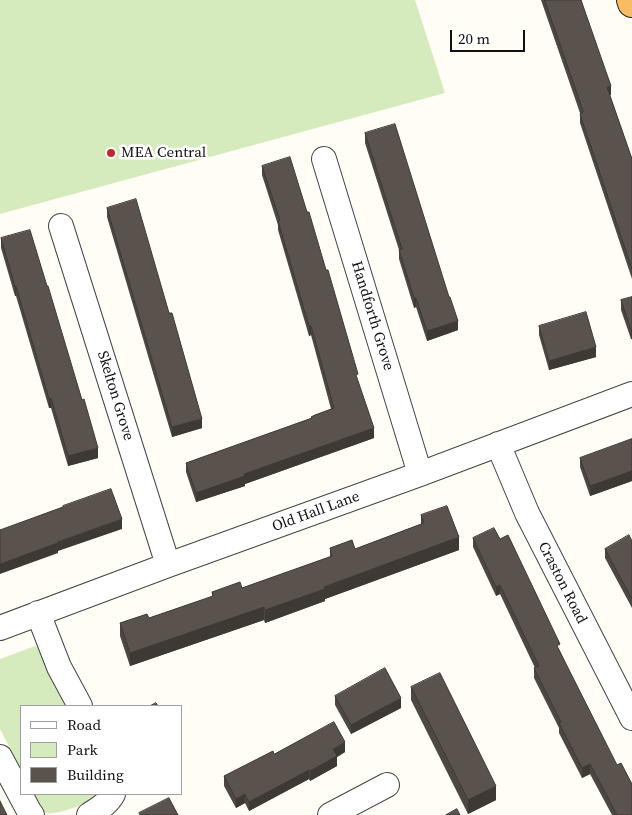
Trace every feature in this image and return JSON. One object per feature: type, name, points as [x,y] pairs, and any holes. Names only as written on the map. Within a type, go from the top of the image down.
[{"type":"street","name":"Handforth Grove","points":[[324,158],[420,474]]},
{"type":"street","name":"Skelton Grove","points":[[61,226],[168,565]]},
{"type":"street","name":"Old Hall Lane","points":[[0,628],[632,394]]},
{"type":"street","name":"Craston Road","points":[[498,444],[527,513],[632,718]]},
{"type":"street","points":[[38,613],[59,667],[79,705]]},
{"type":"street","points":[[0,756],[20,794]]},
{"type":"street","points":[[330,815],[387,785]]},
{"type":"street","points":[[21,795],[32,815]]},
{"type":"street","points":[[89,815],[100,808],[112,795]]},
{"type":"green space","name":"MEA Central","points":[[0,0],[415,0],[445,93],[0,214]]},
{"type":"green space","points":[[35,646],[41,650],[70,705],[20,705],[20,768],[0,729],[0,659]]},
{"type":"green space","points":[[34,795],[101,795],[91,801],[59,812],[46,813]]},
{"type":"building","points":[[545,0],[581,0],[611,86],[607,87],[632,159],[632,269],[580,114],[583,112]]},
{"type":"building","points":[[395,124],[458,321],[427,331],[416,298],[414,298],[399,250],[402,249],[365,133]]},
{"type":"building","points":[[290,157],[326,270],[328,270],[358,374],[356,375],[374,428],[196,493],[186,463],[312,418],[334,408],[278,221],[280,220],[262,166]]},
{"type":"building","points":[[136,199],[169,313],[172,313],[202,419],[172,427],[107,208]]},
{"type":"building","points":[[30,230],[98,448],[68,456],[1,238]]},
{"type":"building","points":[[632,297],[632,329],[631,330],[621,300]]},
{"type":"building","points":[[586,312],[596,347],[549,361],[539,326]]},
{"type":"building","points":[[632,439],[632,471],[590,486],[580,458]]},
{"type":"building","points":[[111,489],[122,519],[0,564],[0,530]]},
{"type":"building","points":[[447,506],[459,537],[324,587],[325,589],[265,610],[264,607],[130,653],[120,623],[147,614],[149,618],[213,596],[212,592],[240,582],[242,588],[332,556],[330,548],[352,540],[355,549],[424,523],[421,515]]},
{"type":"building","points":[[494,528],[500,539],[508,535],[560,644],[557,646],[617,765],[621,763],[632,784],[632,815],[617,815],[590,764],[582,768],[559,723],[561,722],[534,668],[539,666],[500,585],[496,587],[473,538]]},
{"type":"building","points":[[629,535],[632,541],[632,599],[605,549]]},
{"type":"building","points":[[385,668],[401,698],[351,725],[335,696]]},
{"type":"building","points":[[440,673],[496,786],[468,800],[411,687]]},
{"type":"building","points":[[334,722],[345,742],[333,749],[337,756],[249,802],[245,794],[236,799],[224,776],[273,751],[274,754]]},
{"type":"building","points":[[169,798],[178,815],[140,815],[139,813]]},
{"type":"building","points":[[0,801],[7,815],[0,815]]},
{"type":"building","points":[[457,809],[460,815],[446,815]]},
{"type":"place","name":"MEA Central","points":[[111,153]]}]
